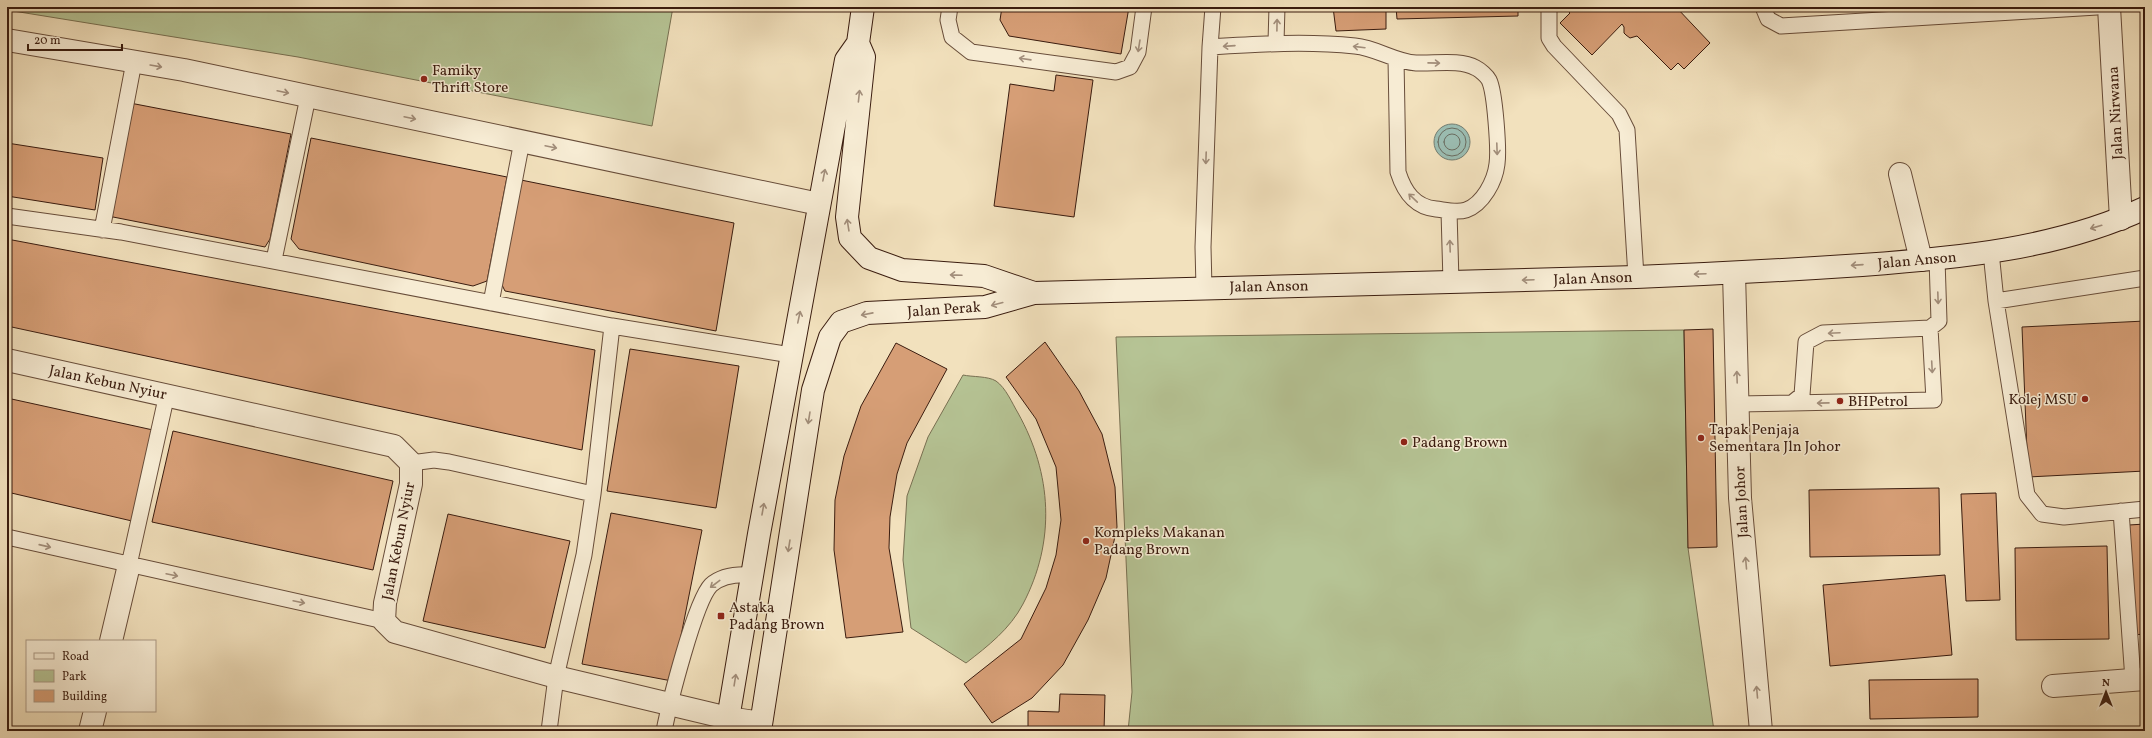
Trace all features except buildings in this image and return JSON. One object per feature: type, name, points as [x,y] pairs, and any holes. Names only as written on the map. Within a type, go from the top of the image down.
[{"type":"main road","name":"Jalan Perak","points":[[727,725],[791,355],[804,294],[846,60],[858,43],[863,7]]},
{"type":"main road","name":"Jalan Nirwana","points":[[2109,7],[2121,219]]},
{"type":"main road","points":[[7,40],[184,70],[819,204]]},
{"type":"main road","name":"Jalan Perak","points":[[858,43],[864,57],[847,217],[850,238],[869,258],[902,270],[984,276],[1034,293]]},
{"type":"main road","points":[[1900,174],[1929,260]]},
{"type":"main road","name":"Jalan Anson","points":[[1034,293],[1636,277],[1734,273],[1929,260],[1991,252],[2044,242],[2121,219],[2145,208]]},
{"type":"main road","name":"Jalan Johor","points":[[1734,273],[1740,498],[1761,731]]},
{"type":"main road","name":"Jalan Perak","points":[[761,727],[813,390],[830,336],[841,322],[867,313],[985,307],[1034,293]]},
{"type":"main road","name":"Jalan Kebun Nyiur","points":[[7,360],[166,394],[394,446],[411,463],[411,484],[385,603],[384,621],[395,632],[419,640],[556,677],[669,704],[727,725],[761,727]]},
{"type":"main road","points":[[111,640],[129,565]]},
{"type":"main road","points":[[2053,686],[2139,679]]},
{"type":"main road","points":[[90,731],[95,712]]},
{"type":"lane","points":[[950,7],[948,20],[952,37],[971,52],[1116,72],[1130,67],[1138,52],[1144,7]]},
{"type":"lane","points":[[1204,288],[1203,248],[1210,47],[1213,7]]},
{"type":"lane","points":[[1276,42],[1277,7]]},
{"type":"lane","points":[[1549,7],[1549,38],[1554,46],[1619,114],[1627,130],[1636,277]]},
{"type":"lane","points":[[1763,7],[1768,19],[1781,26],[2097,7]]},
{"type":"lane","points":[[1210,47],[1276,42],[1355,46],[1368,48],[1396,59],[1415,63],[1465,64],[1476,68],[1489,79],[1494,97],[1497,164],[1491,184],[1481,200],[1466,210],[1449,211],[1427,208],[1414,201],[1403,188],[1398,172],[1396,59]]},
{"type":"lane","points":[[102,230],[134,62]]},
{"type":"lane","points":[[274,260],[308,97]]},
{"type":"lane","points":[[491,303],[522,141]]},
{"type":"lane","points":[[1449,211],[1451,282]]},
{"type":"lane","points":[[7,216],[102,230],[274,260],[612,326],[791,355]]},
{"type":"lane","points":[[1991,252],[1996,301],[2027,495],[2042,514],[2064,517],[2145,509]]},
{"type":"lane","points":[[1792,403],[1802,395],[1806,342],[1823,333],[1930,328],[1939,321],[1929,260]]},
{"type":"lane","points":[[1996,301],[2145,278]]},
{"type":"lane","points":[[549,731],[556,677],[584,555],[593,494],[612,326]]},
{"type":"lane","points":[[1738,404],[1934,400],[1930,328]]},
{"type":"lane","points":[[129,565],[166,394]]},
{"type":"lane","points":[[411,463],[434,460],[449,462],[593,494]]},
{"type":"lane","points":[[2121,511],[2139,679]]},
{"type":"lane","points":[[7,537],[384,621]]},
{"type":"lane","points":[[664,731],[669,704],[699,607],[711,586],[735,574],[752,575]]},
{"type":"green space","points":[[7,7],[673,7],[652,126],[298,57],[7,10]]},
{"type":"green space","name":"Padang Brown","points":[[1684,330],[1688,548],[1714,731],[1128,731],[1132,692],[1116,337]]},
{"type":"green space","points":[[963,375],[993,379],[1000,384],[1008,396],[1029,436],[1038,460],[1046,508],[1045,532],[1041,556],[1034,580],[1023,604],[1018,613],[1005,629],[966,663],[911,628],[903,560],[907,496],[928,437]]},
{"type":"water","points":[[1452,124],[1462,127],[1467,132],[1470,142],[1467,152],[1462,157],[1452,160],[1442,157],[1437,152],[1434,142],[1437,132],[1442,127]]},
{"type":"place","name":"Famiky Thrift Store","points":[[424,79]]},
{"type":"place","name":"Kolej MSU","points":[[2085,399]]},
{"type":"place","name":"BHPetrol","points":[[1840,401]]},
{"type":"place","name":"Tapak Penjaja Sementara Jln Johor","points":[[1701,438]]},
{"type":"place","name":"Padang Brown","points":[[1404,442]]},
{"type":"place","name":"Kompleks Makanan Padang Brown","points":[[1086,541]]},
{"type":"place","name":"Astaka Padang Brown","points":[[721,616]]}]
